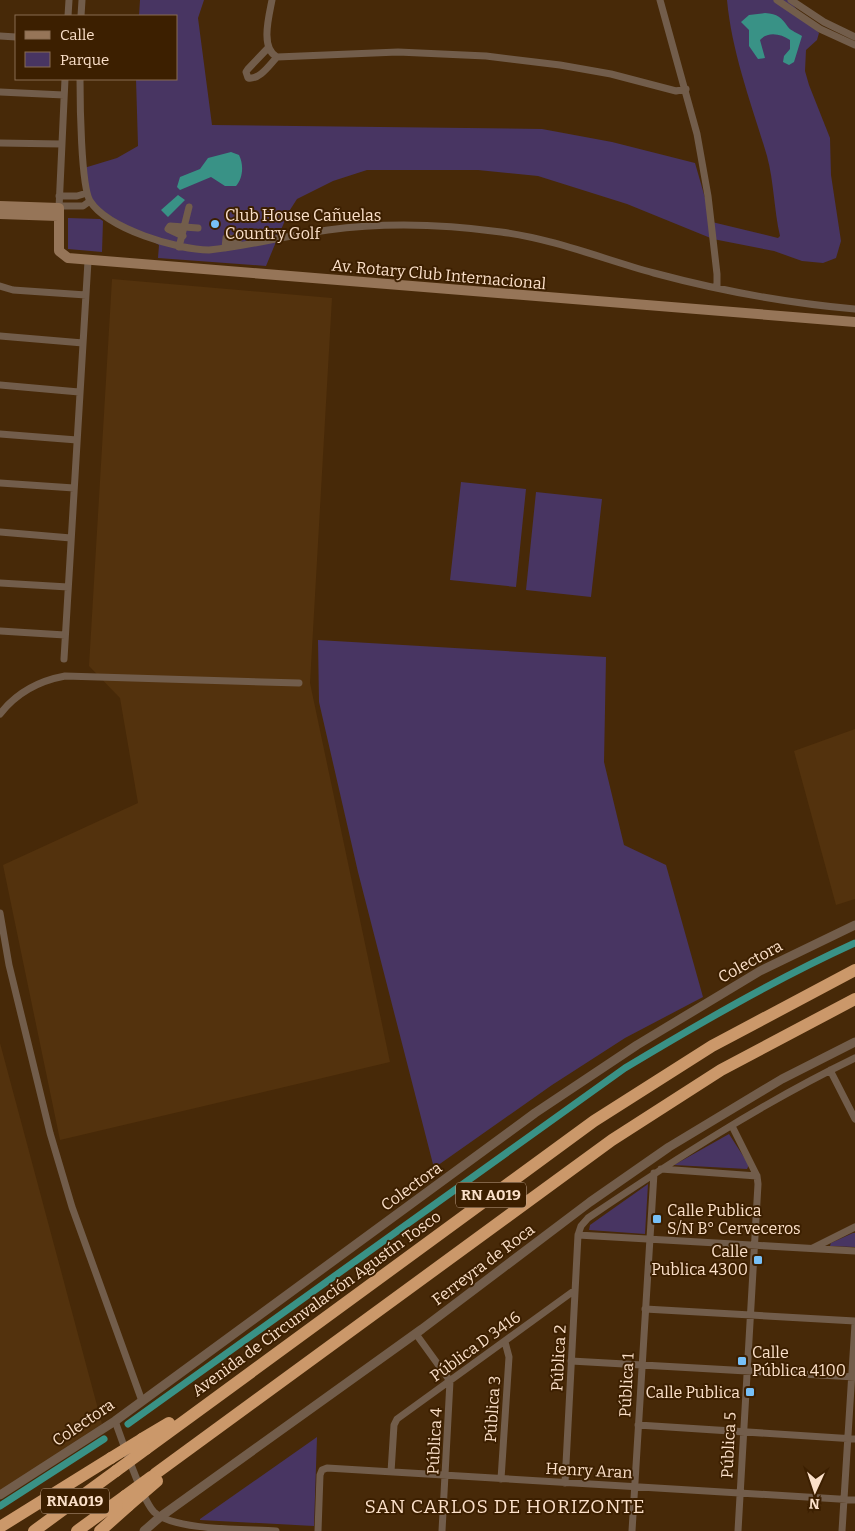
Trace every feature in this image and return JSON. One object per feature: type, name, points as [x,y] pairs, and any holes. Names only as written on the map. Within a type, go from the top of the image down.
[{"type":"highway","name":"Avenida de Circunvalación Agustín Tosco","points":[[144,1444],[213,1400],[594,1120],[712,1046],[855,970]]},
{"type":"highway","name":"RN A019","points":[[156,1478],[305,1364],[619,1135],[721,1070],[855,999]]},
{"type":"highway","name":"RNA019","points":[[34,1531],[116,1471],[144,1444]]},
{"type":"highway","points":[[0,1527],[111,1458],[144,1444]]},
{"type":"highway","name":"RNA019","points":[[77,1531],[126,1501],[156,1478]]},
{"type":"highway","points":[[100,1531],[126,1501]]},
{"type":"main road","points":[[0,206],[59,210]]},
{"type":"main road","points":[[0,214],[59,210]]},
{"type":"main road","name":"Av. Rotary Club Internacional","points":[[59,210],[61,254],[68,258],[88,261],[855,322]]},
{"type":"street","points":[[68,15],[69,0]]},
{"type":"street","points":[[81,15],[82,0]]},
{"type":"street","points":[[272,0],[268,48],[248,69],[246,72],[248,78],[255,79],[277,57],[398,52],[486,56],[568,66],[676,91],[686,89]]},
{"type":"street","points":[[660,0],[686,89],[704,170],[717,288]]},
{"type":"street","points":[[777,0],[820,28],[855,45]]},
{"type":"street","points":[[790,0],[824,22],[855,37]]},
{"type":"street","points":[[0,36],[15,37]]},
{"type":"street","points":[[268,48],[277,57]]},
{"type":"street","points":[[65,80],[59,210],[83,206],[90,201]]},
{"type":"street","points":[[80,80],[80,111],[87,193],[90,201],[101,212],[121,224],[154,239],[179,247],[197,250],[357,226],[402,224],[448,226],[503,232],[552,242],[653,272],[717,288],[797,303],[855,309]]},
{"type":"street","points":[[0,92],[64,95]]},
{"type":"street","points":[[0,143],[61,144]]},
{"type":"street","points":[[59,196],[77,196],[87,193]]},
{"type":"street","points":[[179,247],[189,207]]},
{"type":"street","points":[[183,236],[168,229],[170,226],[198,228]]},
{"type":"street","points":[[64,659],[88,261]]},
{"type":"street","points":[[0,286],[13,290],[86,295]]},
{"type":"street","points":[[0,336],[83,343]]},
{"type":"street","points":[[0,385],[79,392]]},
{"type":"street","points":[[0,434],[77,440]]},
{"type":"street","points":[[0,483],[74,488]]},
{"type":"street","points":[[0,532],[71,538]]},
{"type":"street","points":[[0,583],[68,588]]},
{"type":"street","points":[[0,632],[65,635]]},
{"type":"street","points":[[0,714],[19,694],[31,686],[65,676],[299,683]]},
{"type":"street","points":[[0,913],[10,972],[53,1142],[72,1207],[142,1401]]},
{"type":"street","name":"Colectora","points":[[0,1495],[142,1401],[535,1113],[637,1045],[760,971],[855,925]]},
{"type":"street","name":"Ferreyra de Roca","points":[[144,1531],[160,1517],[416,1334],[590,1202],[670,1147],[782,1079],[855,1042]]},
{"type":"street","points":[[855,1058],[830,1070],[657,1171],[588,1218],[581,1226],[578,1235],[855,1251]]},
{"type":"street","points":[[830,1070],[855,1119]]},
{"type":"street","name":"Pública 5","points":[[732,1126],[757,1176],[738,1531]]},
{"type":"street","points":[[657,1171],[757,1176]]},
{"type":"street","name":"Pública 1","points":[[632,1531],[641,1365],[657,1171]]},
{"type":"street","points":[[812,1248],[855,1227]]},
{"type":"street","name":"Pública 2","points":[[565,1483],[578,1235]]},
{"type":"street","name":"Pública D 3416","points":[[391,1472],[394,1425],[397,1419],[575,1290]]},
{"type":"street","points":[[645,1309],[855,1322],[851,1439],[842,1531]]},
{"type":"street","points":[[416,1334],[450,1381]]},
{"type":"street","name":"Pública 3","points":[[502,1479],[509,1357],[505,1342]]},
{"type":"street","points":[[571,1361],[853,1377]]},
{"type":"street","name":"Pública 4","points":[[442,1531],[450,1381]]},
{"type":"street","points":[[114,1420],[147,1503],[160,1517],[186,1528],[276,1531]]},
{"type":"street","points":[[638,1425],[851,1439]]},
{"type":"street","name":"Henry Aran","points":[[318,1531],[322,1470],[391,1472],[855,1500]]},
{"type":"shaded area","points":[[112,279],[332,298],[310,683],[390,1062],[60,1140],[3,865],[138,803],[120,698],[89,666]]},
{"type":"shaded area","points":[[855,729],[855,899],[836,905],[794,751]]},
{"type":"shaded area","points":[[0,1043],[102,1424],[0,1490]]},
{"type":"green space","points":[[140,0],[204,0],[198,18],[212,125],[542,129],[612,142],[695,163],[712,222],[778,238],[780,236],[767,156],[738,60],[727,0],[792,0],[792,4],[819,33],[817,40],[806,50],[805,71],[830,138],[831,175],[841,241],[836,258],[823,263],[802,261],[774,251],[713,239],[627,204],[538,176],[478,170],[367,170],[333,181],[297,199],[288,213],[266,266],[158,258],[159,245],[121,224],[90,201],[84,168],[117,158],[138,146],[136,80],[178,80],[178,15],[139,15]]},
{"type":"green space","points":[[68,218],[100,219],[103,221],[102,252],[68,249]]},
{"type":"green space","points":[[461,482],[526,489],[516,587],[450,580]]},
{"type":"green space","points":[[536,492],[602,499],[591,597],[526,590]]},
{"type":"green space","points":[[318,640],[606,657],[604,762],[624,845],[666,865],[703,997],[625,1038],[552,1085],[434,1168],[358,872],[319,702]]},
{"type":"green space","points":[[729,1134],[749,1165],[747,1169],[674,1165]]},
{"type":"green space","points":[[648,1184],[645,1234],[589,1230],[590,1225]]},
{"type":"green space","points":[[855,1233],[855,1247],[830,1246],[831,1243]]},
{"type":"green space","points":[[317,1437],[314,1526],[200,1520],[200,1519]]},
{"type":"water","points":[[765,13],[779,17],[789,28],[802,36],[794,62],[789,65],[783,62],[784,56],[790,49],[790,40],[786,38],[771,34],[763,37],[760,40],[765,58],[758,59],[749,46],[749,30],[741,22],[749,15]]},
{"type":"water","points":[[231,152],[239,155],[242,163],[241,175],[236,186],[225,186],[211,177],[180,190],[177,187],[180,177],[200,169],[208,158]]},
{"type":"water","points":[[178,195],[185,200],[168,217],[161,210]]},
{"type":"waterway","points":[[128,1424],[625,1068],[738,1002],[796,971],[855,943]]},
{"type":"waterway","points":[[0,1506],[104,1439]]},
{"type":"place","name":"Club House Cañuelas Country Golf","points":[[215,224]]},
{"type":"place","name":"Calle Publica S/N B° Cerveceros","points":[[657,1219]]},
{"type":"place","name":"Calle Publica 4300","points":[[758,1260]]},
{"type":"place","name":"Calle Pública 4100","points":[[742,1361]]},
{"type":"place","name":"Calle Publica","points":[[750,1392]]},
{"type":"district","name":"SAN CARLOS DE HORIZONTE","points":[[505,1506]]}]
